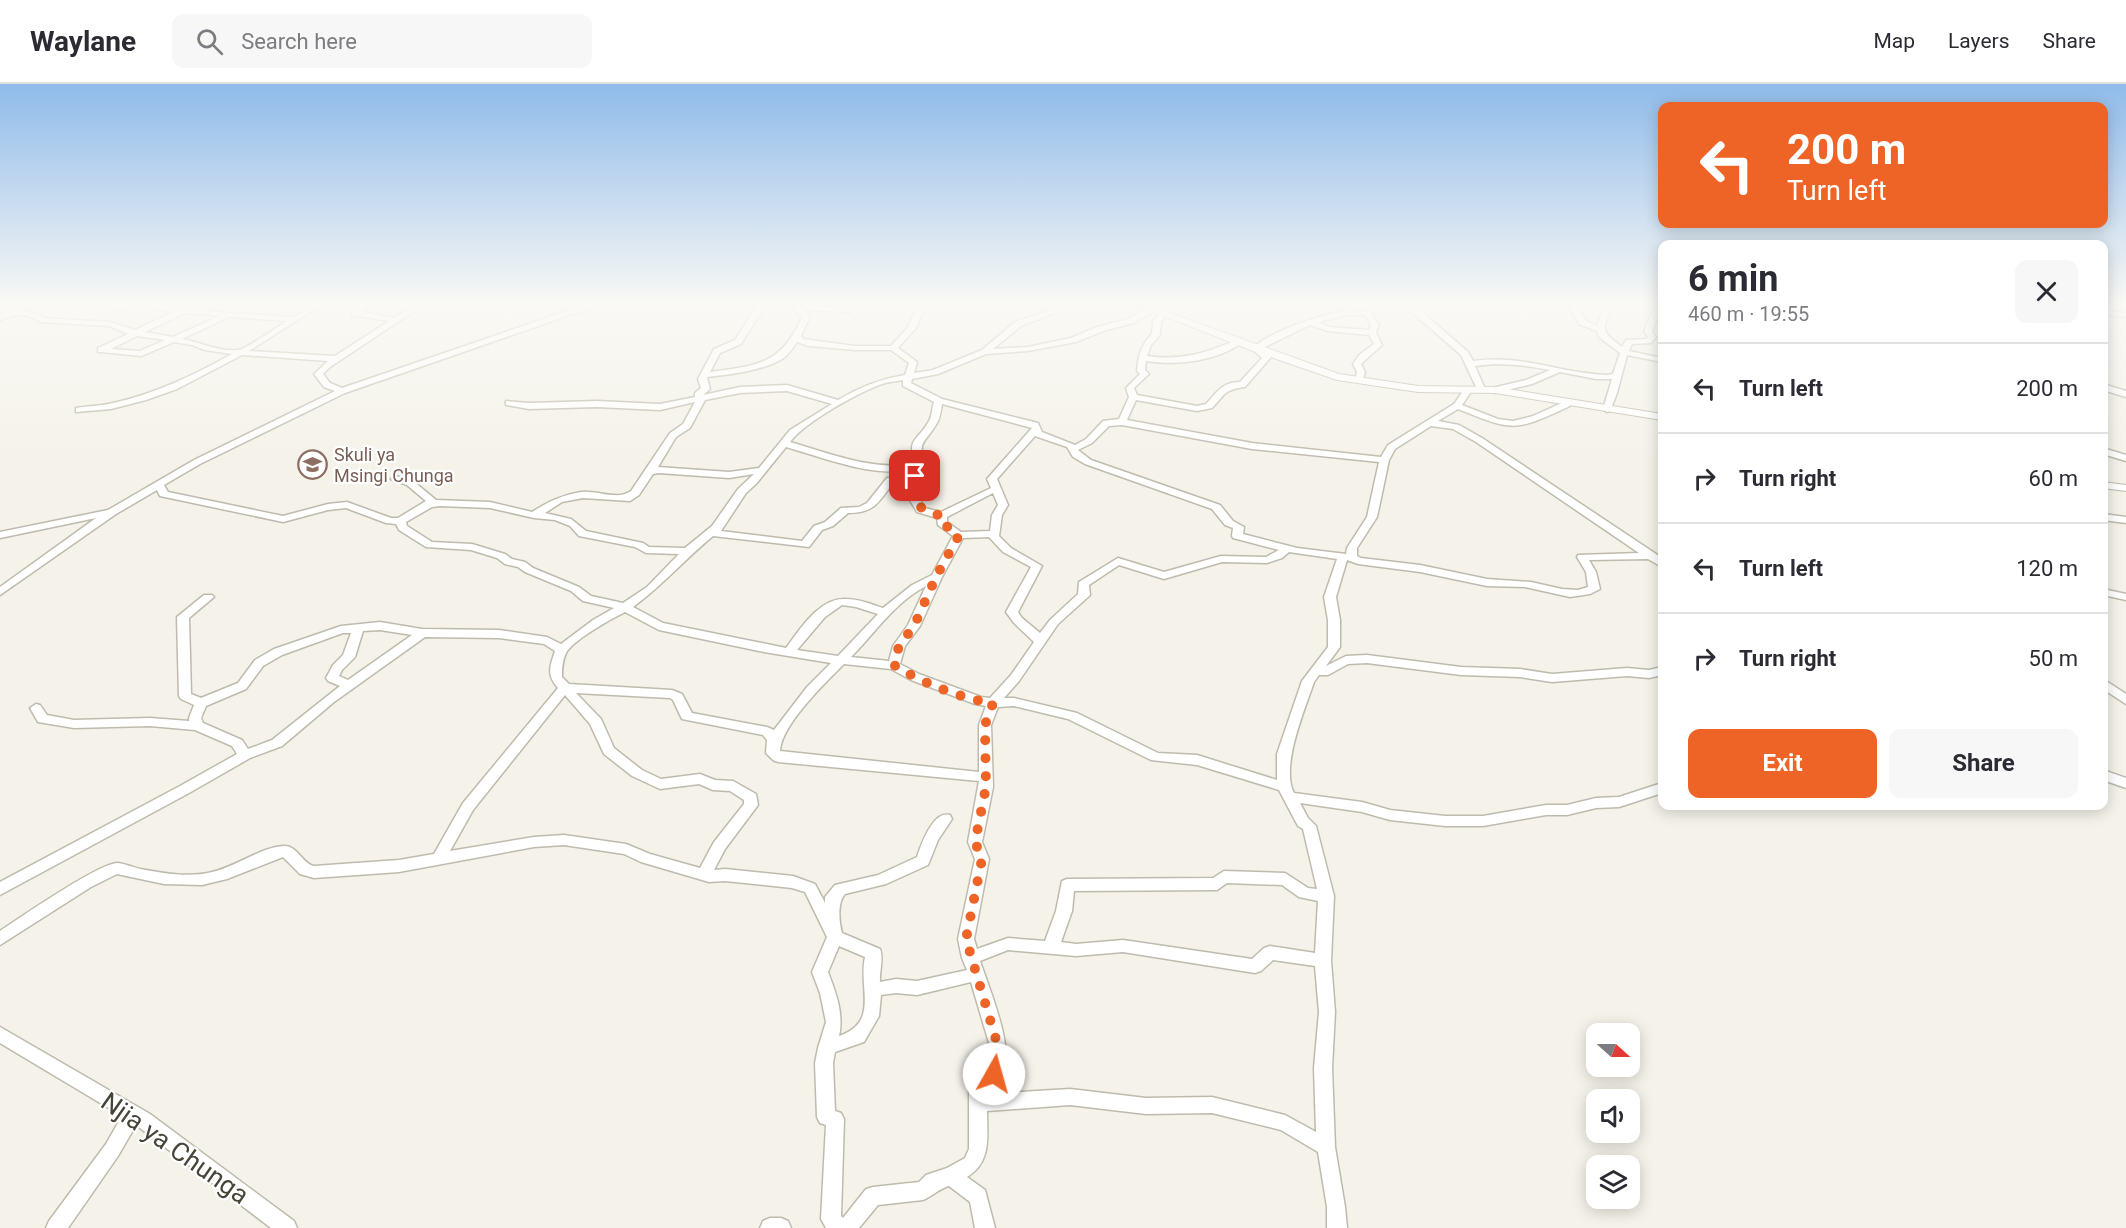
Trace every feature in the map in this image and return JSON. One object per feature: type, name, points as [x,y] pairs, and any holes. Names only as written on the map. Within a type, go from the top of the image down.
[{"type":"street","points":[[79,410],[109,407],[157,394],[228,357]]},
{"type":"street","points":[[314,357],[337,359]]},
{"type":"street","points":[[0,592],[112,512],[160,486],[197,462],[342,391],[439,357]]},
{"type":"street","points":[[701,400],[698,395],[706,389],[703,383],[714,357]]},
{"type":"street","points":[[705,375],[771,362],[778,357]]},
{"type":"street","points":[[906,357],[913,362],[906,384],[939,401],[1035,425],[1038,434],[1071,445],[1076,455],[1105,469],[1216,507],[1229,523],[1239,527],[1237,536],[1287,549],[1347,557],[1358,561],[1416,566],[1482,581],[1529,584],[1565,594],[1583,594],[1594,589],[1591,572],[1582,556],[1652,556]]},
{"type":"street","points":[[704,875],[719,846],[751,805],[751,798],[733,786],[713,785],[700,779],[660,784],[638,773],[609,751],[596,722],[556,678],[556,666],[561,650],[597,622],[625,608],[651,589],[688,551],[716,528],[742,491],[763,470],[793,432],[839,403],[884,381],[935,372],[972,357]]},
{"type":"street","points":[[1122,422],[1133,397],[1130,388],[1145,374],[1141,371],[1142,358],[1169,363],[1201,357]]},
{"type":"street","points":[[1133,397],[1195,410],[1208,407],[1213,404],[1216,395],[1233,385],[1242,385],[1248,375],[1267,357]]},
{"type":"street","points":[[1281,357],[1337,376],[1359,380],[1418,389],[1495,390],[1658,416]]},
{"type":"street","points":[[1359,380],[1361,372],[1357,364],[1362,357]]},
{"type":"street","points":[[1466,357],[1472,364],[1475,389]]},
{"type":"street","points":[[1606,409],[1622,357]]},
{"type":"street","points":[[337,359],[324,367],[318,376],[327,385],[342,391]]},
{"type":"street","points":[[1472,364],[1498,361],[1533,363],[1600,377],[1617,376]]},
{"type":"street","points":[[1495,390],[1529,382],[1559,369]]},
{"type":"street","points":[[2114,390],[2120,385],[2126,387]]},
{"type":"street","points":[[509,403],[523,406],[597,404],[634,407],[666,406],[741,390],[787,388],[839,403]]},
{"type":"street","points":[[2108,388],[2126,394]]},
{"type":"street","points":[[1337,1228],[1336,1207],[1326,1147],[1323,1068],[1327,1012],[1323,961],[1326,896],[1309,826],[1303,822],[1287,792],[1284,753],[1308,681],[1334,647],[1334,620],[1330,597],[1347,557],[1372,517],[1384,460],[1391,447],[1457,406],[1475,389]]},
{"type":"street","points":[[534,515],[549,504],[583,495],[626,499],[635,493],[673,435],[687,426],[701,400]]},
{"type":"street","points":[[922,466],[917,457],[917,440],[922,432],[934,423],[939,401]]},
{"type":"street","points":[[1457,406],[1493,421],[1514,426],[1528,424],[1569,403]]},
{"type":"street","points":[[1074,449],[1089,441],[1106,423],[1122,422],[1252,446],[1384,460]]},
{"type":"street","points":[[1431,423],[1456,428],[1479,440],[1658,561]]},
{"type":"street","points":[[993,534],[998,520],[997,515],[1003,505],[992,479],[995,472],[1036,429]]},
{"type":"street","points":[[784,443],[870,468],[897,470],[922,466]]},
{"type":"street","points":[[2108,453],[2125,458]]},
{"type":"street","points":[[922,466],[914,479],[910,492],[921,510],[942,516],[989,491],[996,490]]},
{"type":"street","points":[[650,472],[659,470],[729,475],[763,470]]},
{"type":"street","points":[[396,479],[410,483],[431,500],[430,504]]},
{"type":"street","points":[[716,528],[715,533],[741,538],[805,545],[818,528],[829,524],[845,510],[861,510],[871,505],[890,480],[914,479]]},
{"type":"street","points":[[160,486],[164,494],[283,519],[328,507],[347,505],[390,521],[399,521],[430,504],[490,505],[564,519],[577,525],[583,534],[610,537],[639,545],[646,550],[688,551]]},
{"type":"street","points":[[2108,486],[2126,488]]},
{"type":"street","points":[[0,535],[112,512]]},
{"type":"street","points":[[942,516],[942,523],[959,535],[993,534]]},
{"type":"street","points":[[2108,518],[2126,520]]},
{"type":"street","points":[[399,521],[403,528],[430,545],[481,549],[553,578],[595,602],[625,608],[659,626],[839,660],[894,665],[915,677],[979,702],[1014,702],[1072,716],[1156,757],[1197,760],[1287,792],[1390,815],[1444,821],[1483,821],[1546,810],[1568,810],[1596,802],[1619,802],[1658,790]]},
{"type":"street","points":[[993,534],[1007,550],[1037,566],[1012,612],[1014,618],[1033,633],[1040,642]]},
{"type":"street","points":[[894,665],[899,646],[914,626],[936,577],[959,535]]},
{"type":"street","points":[[847,1228],[873,1196],[923,1191],[933,1181],[951,1176],[972,1164],[978,1149],[978,1091],[982,1082],[994,1074],[998,1063],[997,1043],[966,939],[982,859],[975,842],[985,777],[985,725],[993,703],[1015,678],[1054,622],[1084,595],[1083,584],[1118,561],[1164,576],[1221,560],[1267,560],[1287,549]]},
{"type":"street","points":[[936,577],[915,587],[885,612],[868,633],[811,690],[774,739],[773,753],[778,758],[985,777]]},
{"type":"street","points":[[2108,593],[2126,597]]},
{"type":"street","points":[[201,704],[185,696],[186,675],[182,659],[183,617],[208,597]]},
{"type":"street","points":[[789,651],[806,629],[834,604],[847,603],[885,612]]},
{"type":"street","points":[[197,726],[195,718],[201,704],[242,686],[259,663],[278,652],[341,630],[380,626],[422,633],[478,633],[547,641],[561,650]]},
{"type":"street","points":[[349,685],[332,678],[337,668],[349,657],[358,629]]},
{"type":"street","points":[[0,889],[41,864],[135,818],[245,755],[277,743],[349,685],[422,633]]},
{"type":"street","points":[[1315,670],[1324,672],[1346,660],[1367,659],[1461,672],[1520,672],[1552,678],[1658,672]]},
{"type":"street","points":[[2108,687],[2126,700]]},
{"type":"street","points":[[564,688],[672,694],[678,697],[687,716],[767,731],[774,739]]},
{"type":"street","points":[[438,860],[468,807],[564,688]]},
{"type":"street","points":[[36,708],[43,719],[74,724],[150,722],[197,726],[237,743],[245,755]]},
{"type":"street","points":[[2108,777],[2126,783]]},
{"type":"street","points":[[838,1228],[831,1219],[835,1119],[826,1117],[824,1063],[834,1022],[828,993],[820,972],[835,937],[832,925],[833,897],[840,889],[881,880],[923,861],[927,856],[931,838],[945,819]]},
{"type":"street","points":[[0,939],[86,883],[116,868],[142,877],[210,879],[240,868],[262,856],[285,851],[305,870],[314,872],[399,866],[534,842],[564,840],[626,849],[646,858],[704,875],[794,882],[810,888],[835,937],[874,954],[870,964],[873,990],[871,1015],[858,1037],[826,1048]]},
{"type":"street","points":[[1051,947],[1064,911],[1067,885],[1217,884],[1224,877],[1264,877],[1285,879],[1304,893],[1326,896]]},
{"type":"street","points":[[970,958],[1008,944],[1076,950],[1143,947],[1222,963],[1255,966],[1270,953],[1323,961]]},
{"type":"street","points":[[873,990],[896,986],[917,988],[977,974]]},
{"type":"street","name":"Njia ya Chunga","points":[[0,1034],[133,1114],[287,1228]]},
{"type":"street","points":[[978,1102],[1070,1097],[1146,1106],[1212,1105],[1285,1123],[1326,1147]]},
{"type":"street","points":[[56,1228],[112,1150],[133,1114]]},
{"type":"street","points":[[951,1176],[978,1197],[985,1228]]},
{"type":"street","points":[[770,1228],[781,1228]]},
{"type":"place","name":"Skuli ya Msingi Chunga","points":[[313,465]]},
{"type":"route","points":[[915,476],[910,492],[916,504],[921,510],[942,516],[942,523],[959,535],[920,609],[914,626],[899,646],[894,665],[915,677],[979,702],[993,703],[985,725],[986,787],[975,842],[982,859],[966,939],[997,1043],[998,1063],[994,1074]]}]
